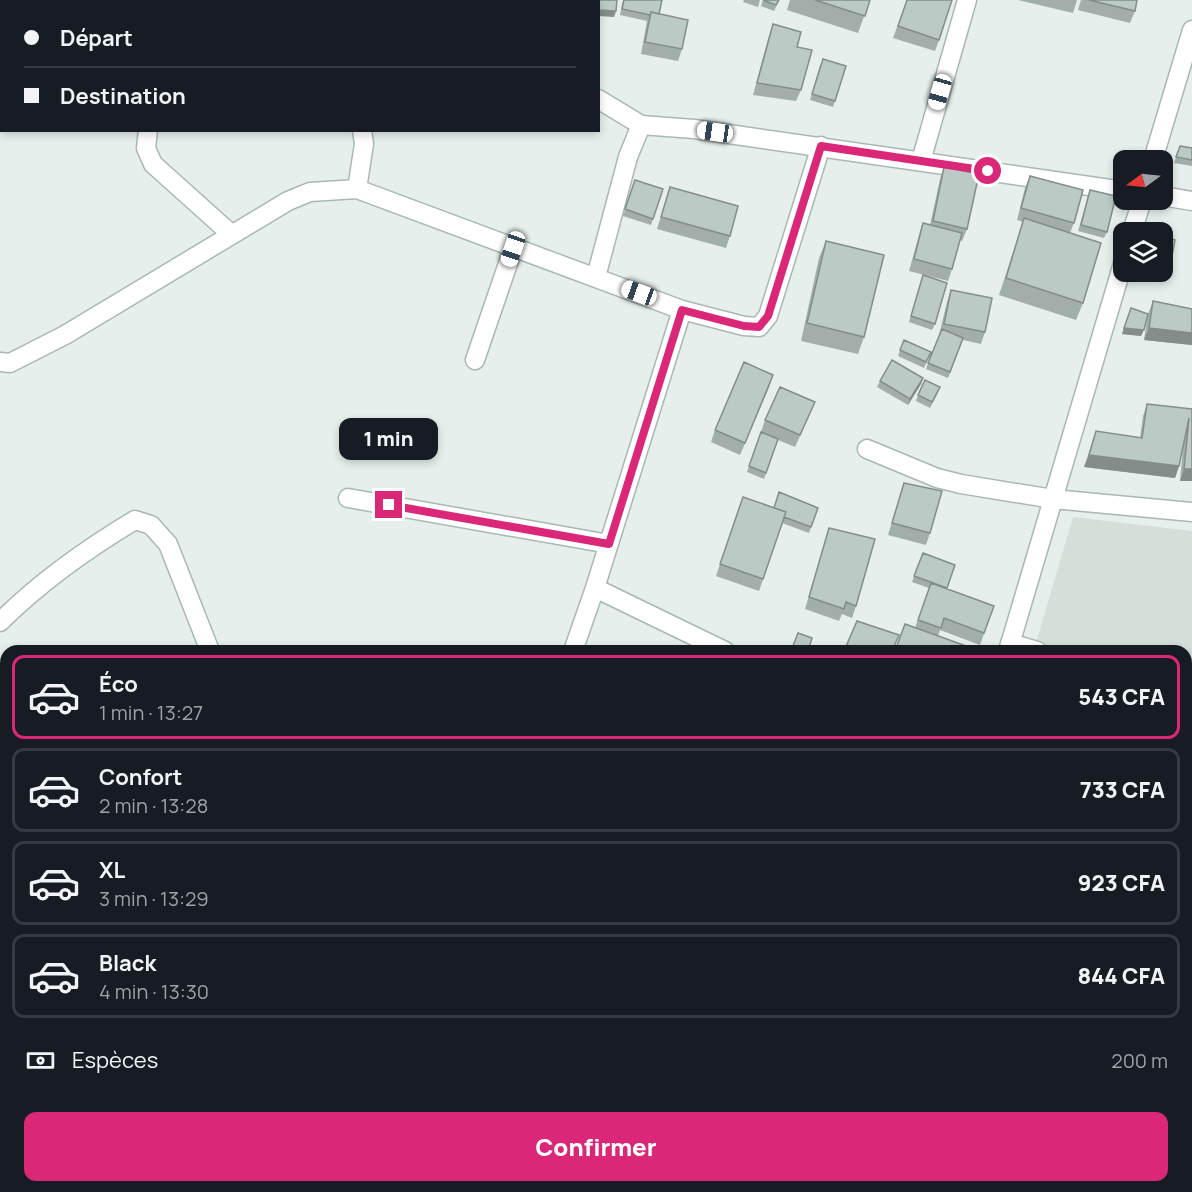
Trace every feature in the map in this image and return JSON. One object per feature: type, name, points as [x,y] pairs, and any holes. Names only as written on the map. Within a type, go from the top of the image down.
[{"type":"street","points":[[921,161],[967,0]]},
{"type":"street","points":[[1156,150],[1192,30]]},
{"type":"street","points":[[600,100],[641,125],[821,146],[1113,189]]},
{"type":"street","points":[[596,277],[628,157],[641,125]]},
{"type":"street","points":[[148,132],[146,148],[153,164],[231,234]]},
{"type":"street","points":[[357,189],[364,144],[362,132]]},
{"type":"street","points":[[0,362],[10,363],[65,335],[301,194],[357,189],[682,310],[744,326],[759,327],[768,316],[821,146]]},
{"type":"street","points":[[1173,198],[1192,201]]},
{"type":"street","points":[[475,360],[513,249]]},
{"type":"street","points":[[1010,645],[1118,282]]},
{"type":"street","points":[[575,645],[682,310]]},
{"type":"street","points":[[867,449],[937,478],[1053,499],[1192,512]]},
{"type":"street","points":[[348,498],[609,544]]},
{"type":"street","points":[[0,622],[23,599],[76,555],[135,520],[151,525],[168,544],[208,645]]},
{"type":"street","points":[[595,588],[713,645]]},
{"type":"shaded area","points":[[1073,517],[1192,531],[1192,645],[1044,645],[1036,643]]},
{"type":"building","points":[[600,0],[617,0],[616,11],[600,10]]},
{"type":"building","points":[[624,0],[662,0],[659,14],[651,12],[650,15],[622,9]]},
{"type":"building","points":[[763,0],[779,0],[776,5]]},
{"type":"building","points":[[815,0],[870,0],[865,16]]},
{"type":"building","points":[[907,0],[952,0],[939,40],[898,26]]},
{"type":"building","points":[[1089,0],[1137,0],[1135,11]]},
{"type":"building","points":[[651,12],[688,20],[682,49],[645,42]]},
{"type":"building","points":[[773,24],[801,32],[797,47],[812,50],[801,90],[757,83]]},
{"type":"building","points":[[823,59],[846,66],[835,101],[812,94]]},
{"type":"building","points":[[1180,146],[1192,148],[1192,160],[1176,157]]},
{"type":"building","points":[[944,167],[979,174],[967,229],[933,221]]},
{"type":"building","points":[[1030,176],[1083,190],[1074,223],[1021,208]]},
{"type":"building","points":[[635,180],[663,189],[653,219],[625,209]]},
{"type":"building","points":[[670,187],[738,206],[730,236],[661,217]]},
{"type":"building","points":[[1090,190],[1113,195],[1113,208],[1107,232],[1081,225]]},
{"type":"building","points":[[1024,218],[1101,243],[1083,303],[1006,278]]},
{"type":"building","points":[[923,223],[962,233],[952,269],[914,259]]},
{"type":"building","points":[[826,241],[884,255],[864,337],[807,323]]},
{"type":"building","points":[[923,275],[947,283],[935,324],[911,316]]},
{"type":"building","points":[[951,290],[992,298],[985,332],[944,324]]},
{"type":"building","points":[[1153,301],[1192,309],[1192,333],[1149,328]]},
{"type":"building","points":[[1131,308],[1148,314],[1144,330],[1124,328]]},
{"type":"building","points":[[942,329],[963,338],[950,372],[928,363]]},
{"type":"building","points":[[904,340],[931,352],[926,362],[900,350]]},
{"type":"building","points":[[892,360],[923,378],[910,399],[880,381]]},
{"type":"building","points":[[744,362],[773,375],[745,443],[715,430]]},
{"type":"building","points":[[925,380],[940,387],[932,402],[918,395]]},
{"type":"building","points":[[780,387],[815,402],[800,435],[765,420]]},
{"type":"building","points":[[1147,404],[1192,409],[1192,469],[1184,469],[1189,418],[1179,466],[1089,455],[1096,431],[1142,438]]},
{"type":"building","points":[[761,432],[778,439],[766,473],[749,466]]},
{"type":"building","points":[[904,483],[942,491],[930,533],[892,523]]},
{"type":"building","points":[[779,492],[818,508],[811,527],[784,517],[786,512],[774,508]]},
{"type":"building","points":[[743,497],[786,512],[763,579],[720,564]]},
{"type":"building","points":[[829,528],[875,539],[856,606],[846,602],[844,609],[809,597]]},
{"type":"building","points":[[923,553],[955,565],[947,588],[914,576]]},
{"type":"building","points":[[931,583],[994,606],[984,633],[944,618],[941,628],[918,620]]},
{"type":"building","points":[[857,621],[899,635],[895,645],[847,645]]},
{"type":"building","points":[[905,624],[963,645],[897,645]]},
{"type":"building","points":[[798,633],[812,638],[810,645],[793,645]]},
{"type":"route","points":[[389,505],[609,544],[682,310],[744,326],[759,327],[768,316],[821,146],[988,171]]}]
